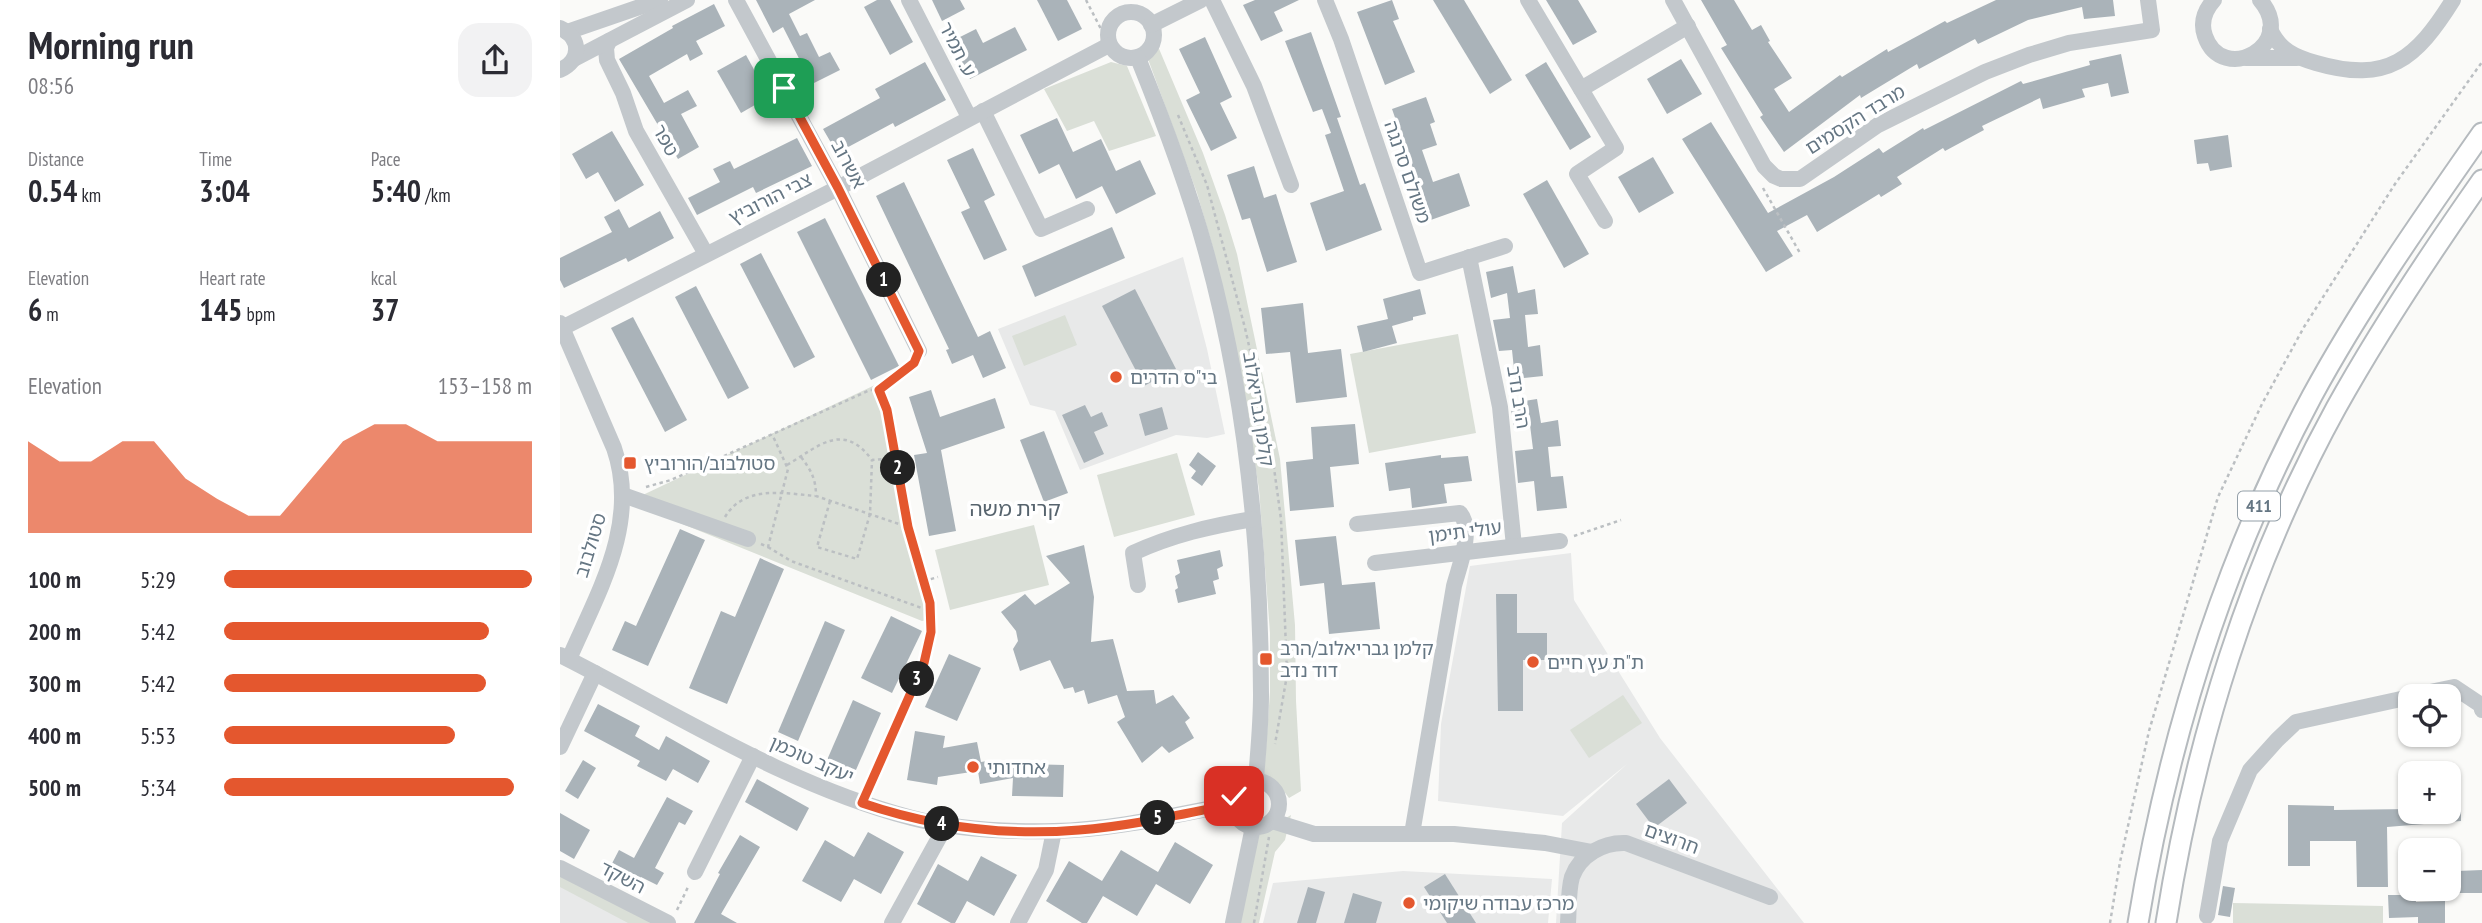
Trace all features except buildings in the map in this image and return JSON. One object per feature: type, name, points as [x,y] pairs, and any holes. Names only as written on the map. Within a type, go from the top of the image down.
[{"type":"main road","name":"411","points":[[2138,923],[2148,864],[2178,731],[2221,602],[2261,501],[2312,396],[2375,290],[2482,133]]},
{"type":"main road","name":"411","points":[[2165,923],[2174,869],[2204,738],[2250,601],[2286,512],[2336,409],[2398,304],[2482,180]]},
{"type":"street","points":[[564,30],[660,0]]},
{"type":"street","points":[[560,70],[574,59],[687,0]]},
{"type":"street","name":"אשרוב","points":[[736,0],[838,188],[919,351]]},
{"type":"street","name":"ע. תמיר","points":[[909,0],[1041,229],[1087,209]]},
{"type":"street","points":[[1152,25],[1201,0]]},
{"type":"street","points":[[1212,0],[1254,86],[1291,185]]},
{"type":"street","name":"משולם סרנגה","points":[[1325,0],[1341,39],[1420,273],[1505,246]]},
{"type":"street","points":[[1528,0],[1616,148],[1577,174],[1605,220]]},
{"type":"street","name":"מרבד הקסמים","points":[[1673,0],[1755,152],[1774,176],[1790,180],[1800,179],[1878,125],[1985,72],[2069,43],[2151,30],[2148,0]]},
{"type":"street","points":[[2214,0],[2206,11],[2203,22],[2207,42],[2223,56],[2297,58],[2343,70],[2375,70],[2390,66],[2421,45],[2454,0]]},
{"type":"street","points":[[2263,3],[2276,41],[2285,51],[2297,58]]},
{"type":"street","points":[[1116,7],[1141,14],[1152,25],[1153,40],[1150,48],[1138,58],[1124,58],[1113,51],[1110,45],[1107,31],[1114,19],[1116,7]]},
{"type":"street","points":[[1581,89],[1688,26]]},
{"type":"street","points":[[2244,58],[2262,48],[2270,29]]},
{"type":"street","points":[[564,30],[572,36],[576,46],[574,59]]},
{"type":"street","name":"טפר","points":[[609,41],[606,48],[607,60],[623,93],[636,131],[706,254]]},
{"type":"street","name":"צבי הורוביץ","points":[[561,326],[838,188],[1110,45]]},
{"type":"street","name":"קלמן גבריאלוב","points":[[1138,58],[1182,176],[1217,295],[1230,356],[1253,519],[1261,696],[1256,780]]},
{"type":"street","name":"הרב נדב","points":[[1469,257],[1500,407],[1514,546]]},
{"type":"street","name":"סטולבוב","points":[[561,326],[614,448],[620,465],[623,491],[621,525],[616,546],[564,657]]},
{"type":"street","points":[[623,491],[748,539]]},
{"type":"street","points":[[1357,524],[1460,513],[1466,525],[1464,552],[1454,586],[1412,834]]},
{"type":"street","points":[[1138,585],[1133,552],[1204,528],[1253,519]]},
{"type":"street","name":"עולי תימן","points":[[1375,563],[1560,541]]},
{"type":"street","name":"יעקב טוכמן","points":[[564,657],[800,779],[913,819],[982,829],[1081,830],[1233,804]]},
{"type":"street","points":[[560,747],[595,673]]},
{"type":"street","points":[[2461,692],[2481,705],[2482,710]]},
{"type":"street","points":[[2207,916],[2220,841],[2250,770],[2295,722],[2398,700]]},
{"type":"street","points":[[695,872],[753,756]]},
{"type":"street","points":[[1256,780],[1272,786],[1279,797],[1279,808],[1272,821],[1265,826],[1253,827],[1240,820],[1233,804],[1234,796],[1241,786],[1256,780]]},
{"type":"street","points":[[1272,821],[1314,834],[1454,834],[1545,843],[1592,852]]},
{"type":"street","points":[[892,923],[946,825]]},
{"type":"street","points":[[1233,923],[1253,827]]},
{"type":"street","points":[[1025,921],[1046,870],[1054,831]]},
{"type":"street","name":"חרוצים","points":[[1592,852],[1605,845],[1626,844],[1770,897]]},
{"type":"street","points":[[1568,923],[1571,879],[1577,867],[1592,852]]},
{"type":"street","name":"השקד","points":[[560,867],[672,918]]},
{"type":"path","points":[[1086,0],[1110,45]]},
{"type":"path","points":[[623,491],[671,480],[870,390],[879,390],[914,363],[919,351]]},
{"type":"path","points":[[862,803],[924,663],[931,632],[924,581],[908,527],[887,410],[879,390]]},
{"type":"path","points":[[768,547],[788,469],[772,434]]},
{"type":"path","points":[[787,465],[835,438],[851,440],[863,447],[872,460],[870,514],[857,559],[817,547],[830,501]]},
{"type":"path","points":[[801,457],[811,469],[816,483],[816,496]]},
{"type":"path","points":[[872,460],[896,457]]},
{"type":"path","points":[[719,529],[727,513],[741,500],[759,493],[816,496],[908,527]]},
{"type":"path","points":[[1560,541],[1620,520]]},
{"type":"path","points":[[748,539],[791,561],[930,611]]},
{"type":"path","points":[[924,581],[938,577]]},
{"type":"path","points":[[1254,923],[1272,821]]},
{"type":"path","points":[[672,918],[695,872]]},
{"type":"shaded area","points":[[1157,44],[1203,153],[1237,254],[1280,459],[1295,625],[1301,791],[1289,798],[1277,782],[1264,775],[1270,692],[1270,633],[1259,489],[1240,373],[1213,248],[1197,193],[1148,59]]},
{"type":"shaded area","points":[[1111,62],[1127,66],[1156,136],[1109,151],[1094,121],[1067,131],[1044,89]]},
{"type":"shaded area","name":"בי\"ס הדרים","points":[[1183,257],[1207,349],[1225,434],[1207,438],[1176,435],[1080,470],[1055,411],[1030,405],[998,329]]},
{"type":"shaded area","points":[[1065,315],[1077,345],[1024,366],[1012,336]]},
{"type":"shaded area","points":[[1458,334],[1476,433],[1369,453],[1350,354]]},
{"type":"shaded area","points":[[875,385],[895,428],[912,528],[937,618],[922,621],[628,502]]},
{"type":"shaded area","points":[[1177,453],[1195,515],[1114,537],[1097,475]]},
{"type":"shaded area","points":[[1034,525],[1049,585],[950,610],[935,550]]},
{"type":"shaded area","points":[[1571,553],[1574,600],[1660,738],[1804,923],[1556,923],[1562,823],[1627,764],[1563,816],[1438,801],[1441,724],[1470,566]]},
{"type":"shaded area","points":[[1623,695],[1642,723],[1589,758],[1570,730]]},
{"type":"shaded area","points":[[1291,815],[1285,840],[1275,852],[1259,923],[1237,923],[1257,835]]},
{"type":"shaded area","points":[[560,870],[664,923],[628,923],[560,887]]},
{"type":"shaded area","name":"מרכז עבודה שיקומי","points":[[1403,871],[1552,879],[1548,923],[1263,923],[1273,883]]},
{"type":"shaded area","points":[[560,878],[645,923],[560,923]]},
{"type":"shaded area","points":[[2233,903],[2383,906],[2383,923],[2233,923]]},
{"type":"place","name":"בי\"ס הדרים","points":[[1116,377]]},
{"type":"place","name":"סטולבוב/הורוביץ","points":[[630,463]]},
{"type":"place","name":"קלמן גבריאלוב/הרב דוד נדב","points":[[1266,659]]},
{"type":"place","name":"ת\"ת עץ חיים","points":[[1533,662]]},
{"type":"place","name":"אחדותי","points":[[973,767]]},
{"type":"place","name":"מרכז עבודה שיקומי","points":[[1409,903]]},
{"type":"district","name":"קרית משה","points":[[1015,509]]},
{"type":"route","points":[[784,88],[838,188],[919,351],[914,363],[879,390],[887,410],[908,527],[930,603],[931,632],[924,663],[862,803],[913,819],[952,826],[1011,831],[1054,831],[1081,830],[1233,804],[1234,796]]}]
